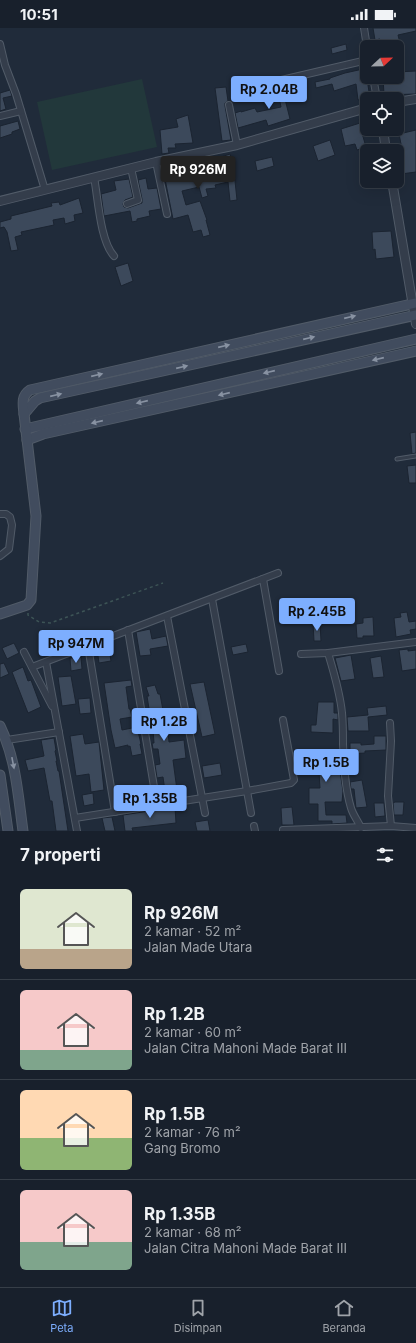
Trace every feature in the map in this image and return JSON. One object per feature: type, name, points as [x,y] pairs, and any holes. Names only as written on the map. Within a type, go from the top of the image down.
[{"type":"main road","points":[[0,614],[27,605],[31,600],[36,516],[25,429],[23,400],[27,392],[30,390],[414,303]]},
{"type":"main road","points":[[24,414],[35,401],[40,398],[415,315]]},
{"type":"main road","points":[[25,429],[416,339]]},
{"type":"main road","points":[[27,440],[50,432],[416,351]]},
{"type":"main road","points":[[0,726],[7,740],[13,760],[24,831]]},
{"type":"main road","points":[[0,781],[8,831]]},
{"type":"street","points":[[364,28],[366,40]]},
{"type":"street","points":[[0,44],[2,66],[16,94],[45,190]]},
{"type":"street","points":[[273,82],[360,62]]},
{"type":"street","points":[[404,101],[416,100]]},
{"type":"street","points":[[229,106],[237,145]]},
{"type":"street","points":[[0,201],[156,162],[237,145],[360,110]]},
{"type":"street","points":[[0,116],[21,111]]},
{"type":"street","points":[[156,162],[167,214]]},
{"type":"street","points":[[127,204],[138,200],[131,168]]},
{"type":"street","points":[[94,177],[102,227],[108,250],[114,256]]},
{"type":"street","points":[[393,188],[414,303],[416,324]]},
{"type":"street","points":[[0,514],[6,514],[10,517],[12,525],[9,549],[0,556]]},
{"type":"street","points":[[32,667],[278,573]]},
{"type":"street","points":[[263,579],[279,671]]},
{"type":"street","points":[[212,598],[251,813]]},
{"type":"street","points":[[167,616],[206,814]]},
{"type":"street","points":[[128,630],[157,805]]},
{"type":"street","points":[[301,654],[328,653],[416,642]]},
{"type":"street","points":[[88,646],[115,812]]},
{"type":"street","points":[[24,652],[55,711]]},
{"type":"street","points":[[328,653],[340,696],[344,770],[352,809],[361,828]]},
{"type":"street","points":[[46,662],[77,831]]},
{"type":"street","points":[[75,818],[291,783],[294,780],[284,720]]},
{"type":"street","points":[[390,723],[391,741],[388,796],[391,826]]},
{"type":"street","points":[[7,740],[59,732]]},
{"type":"street","points":[[283,830],[391,826],[416,828]]},
{"type":"lane","points":[[397,458],[416,456]]},
{"type":"path","points":[[27,605],[28,615],[39,622],[50,623],[162,584]]},
{"type":"green space","points":[[142,79],[157,147],[52,170],[37,102]]},
{"type":"building","points":[[373,28],[416,28],[416,31],[398,35],[399,40],[375,40]]},
{"type":"building","points":[[346,44],[347,50],[332,54],[331,48]]},
{"type":"building","points":[[360,70],[360,84],[368,84],[369,92],[360,92],[360,100],[358,100],[356,84],[334,91],[332,84],[316,88],[315,82],[330,79],[345,73]]},
{"type":"building","points":[[416,71],[416,94],[404,94],[404,92],[384,92],[383,84],[404,84],[404,72]]},
{"type":"building","points":[[304,82],[306,89],[282,93],[284,95],[290,119],[268,126],[266,120],[238,128],[235,113],[255,108],[257,112],[281,107],[277,87]]},
{"type":"building","points":[[226,87],[228,101],[225,103],[225,106],[231,140],[222,141],[215,88]]},
{"type":"building","points":[[10,90],[12,96],[3,98],[6,109],[0,111],[0,93]]},
{"type":"building","points":[[188,115],[193,143],[175,144],[176,148],[168,148],[169,153],[162,154],[160,130],[178,127],[176,119]]},
{"type":"building","points":[[18,121],[20,129],[12,132],[12,134],[0,138],[0,126]]},
{"type":"building","points":[[360,123],[360,136],[363,136],[365,144],[360,144],[360,149],[357,150],[355,144],[345,146],[341,129]]},
{"type":"building","points":[[416,130],[416,172],[404,174],[404,144],[401,144],[399,136],[404,136],[404,133]]},
{"type":"building","points":[[330,140],[335,155],[318,161],[313,146]]},
{"type":"building","points":[[230,154],[234,167],[232,168],[237,200],[230,201],[228,182],[215,185],[216,188],[206,189],[208,196],[202,198],[199,187],[182,191],[186,205],[200,201],[207,220],[210,235],[203,237],[201,230],[193,232],[188,215],[173,219],[163,169],[179,165],[182,174],[205,170],[204,169],[220,165],[218,158]]},
{"type":"building","points":[[272,157],[274,166],[257,171],[255,161]]},
{"type":"building","points":[[146,178],[148,189],[157,188],[161,209],[149,211],[150,216],[137,219],[137,221],[132,222],[130,211],[104,216],[101,194],[116,190],[114,181],[129,179],[133,197],[125,200],[123,204],[124,207],[128,208],[142,203],[138,180]]},
{"type":"building","points":[[79,198],[83,213],[74,215],[75,221],[65,224],[64,218],[53,220],[54,225],[21,232],[22,235],[15,237],[18,250],[11,251],[7,232],[4,227],[0,228],[0,222],[11,219],[11,216],[52,206],[51,203],[59,202],[60,205]]},
{"type":"building","points":[[391,231],[394,257],[376,259],[375,249],[373,250],[372,232]]},
{"type":"building","points":[[128,263],[133,281],[121,286],[115,267]]},
{"type":"building","points":[[416,432],[416,453],[412,454],[410,433]]},
{"type":"building","points":[[416,465],[416,483],[409,483],[407,466]]},
{"type":"building","points":[[407,612],[409,622],[416,621],[416,629],[410,630],[411,634],[396,637],[394,618],[401,617],[400,613]]},
{"type":"building","points":[[373,617],[374,636],[363,636],[363,638],[357,638],[356,624],[363,623],[363,618]]},
{"type":"building","points":[[313,623],[320,623],[321,641],[314,641]]},
{"type":"building","points":[[150,629],[152,639],[166,636],[168,646],[150,649],[151,655],[140,656],[136,632]]},
{"type":"building","points":[[14,643],[19,653],[7,659],[2,648]]},
{"type":"building","points":[[108,643],[111,661],[99,663],[98,656],[95,656],[94,650],[97,649],[96,647]]},
{"type":"building","points":[[246,644],[248,652],[233,655],[231,647]]},
{"type":"building","points":[[408,649],[408,651],[416,650],[416,669],[402,671],[399,650]]},
{"type":"building","points":[[351,655],[355,679],[341,681],[335,658]]},
{"type":"building","points":[[381,656],[384,677],[373,678],[370,658]]},
{"type":"building","points":[[81,657],[82,669],[71,671],[70,658]]},
{"type":"building","points":[[4,663],[9,674],[0,678],[0,664]]},
{"type":"building","points":[[23,667],[28,681],[31,680],[41,707],[28,713],[12,672]]},
{"type":"building","points":[[71,676],[76,704],[62,706],[58,677]]},
{"type":"building","points":[[131,680],[132,686],[126,687],[129,709],[132,717],[120,719],[122,730],[137,727],[142,754],[132,756],[130,746],[128,747],[128,745],[115,748],[104,683]]},
{"type":"building","points":[[204,682],[215,734],[202,737],[190,684]]},
{"type":"building","points":[[155,685],[158,694],[160,694],[165,721],[167,721],[169,742],[184,740],[186,758],[173,760],[177,790],[165,791],[163,777],[157,778],[155,765],[160,764],[158,749],[153,749],[152,715],[150,715],[147,696],[149,696],[146,687]]},
{"type":"building","points":[[90,698],[91,713],[80,714],[78,699]]},
{"type":"building","points":[[318,702],[334,702],[334,713],[338,713],[338,720],[333,719],[333,733],[311,732],[311,725],[316,725]]},
{"type":"building","points":[[386,706],[387,715],[368,717],[369,731],[348,731],[347,717],[368,715],[367,708]]},
{"type":"building","points":[[83,734],[85,744],[99,742],[104,790],[91,792],[89,774],[76,776],[70,736]]},
{"type":"building","points":[[374,736],[386,736],[386,750],[365,751],[365,753],[350,754],[350,743],[361,743],[361,745],[374,744]]},
{"type":"building","points":[[54,738],[56,761],[59,771],[68,831],[56,831],[52,801],[50,801],[44,768],[28,771],[25,760],[44,756],[41,740]]},
{"type":"building","points":[[313,750],[336,750],[336,771],[340,771],[343,791],[342,802],[325,802],[326,815],[346,815],[347,823],[332,824],[332,821],[318,821],[318,804],[309,804],[309,788],[320,788],[319,772],[307,774],[305,763],[308,751],[313,752]]},
{"type":"building","points":[[220,763],[222,775],[204,778],[202,766]]},
{"type":"building","points":[[362,780],[367,807],[356,808],[354,789],[351,789],[350,782]]},
{"type":"building","points":[[133,785],[135,796],[122,798],[121,794],[117,794],[116,788]]},
{"type":"building","points":[[93,793],[94,804],[84,806],[82,795]]},
{"type":"building","points":[[404,802],[403,815],[394,815],[393,803]]},
{"type":"building","points":[[374,803],[384,803],[385,816],[375,817]]},
{"type":"building","points":[[175,807],[176,823],[132,828],[133,831],[125,831],[123,815]]},
{"type":"building","points":[[292,807],[294,825],[282,825],[281,808]]},
{"type":"building","points":[[112,817],[115,831],[105,831],[102,818]]},
{"type":"building","points":[[208,820],[210,831],[197,831],[195,822]]}]
